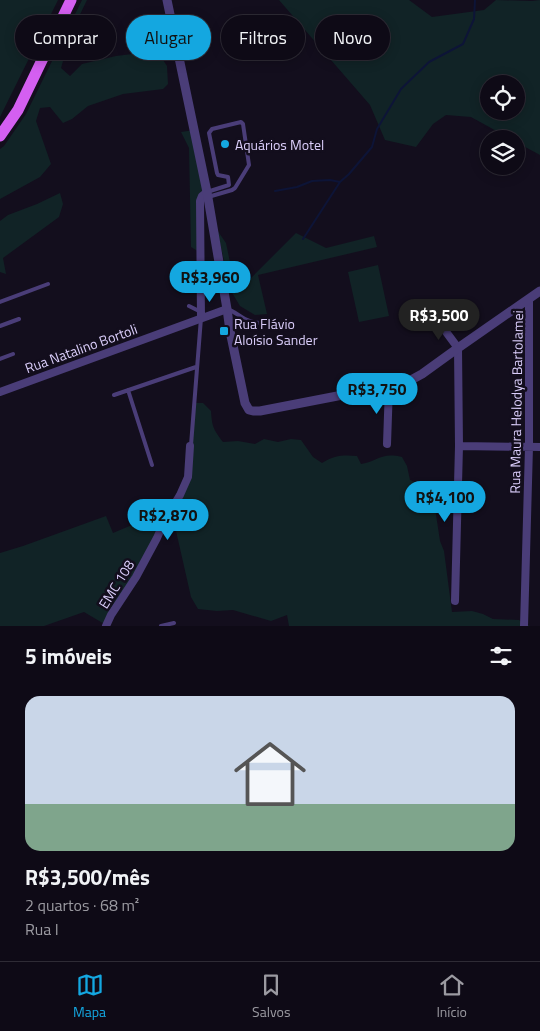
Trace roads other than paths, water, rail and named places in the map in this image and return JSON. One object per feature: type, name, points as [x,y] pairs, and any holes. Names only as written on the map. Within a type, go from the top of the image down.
[{"type":"main road","points":[[0,136],[18,110],[71,0]]},
{"type":"street","points":[[167,0],[208,195],[230,331],[245,403],[249,410],[260,411],[279,408],[411,380],[540,291]]},
{"type":"street","points":[[201,315],[200,201],[202,196],[208,195]]},
{"type":"street","name":"Rua Maura Helodya Bartolamei","points":[[524,626],[529,447],[530,298]]},
{"type":"street","name":"Rua Natalino Bortoli","points":[[0,392],[24,380],[201,315],[227,309]]},
{"type":"street","points":[[438,320],[458,348],[459,446],[455,601]]},
{"type":"street","points":[[387,444],[388,386]]},
{"type":"street","name":"EMC 108","points":[[106,626],[136,577],[164,522],[180,496],[188,477],[190,446]]},
{"type":"street","points":[[459,446],[540,447]]},
{"type":"lane","points":[[241,122],[243,124],[249,165],[235,188],[208,195],[230,185],[228,177],[218,175],[217,173],[209,133],[212,129],[241,122]]},
{"type":"lane","points":[[0,302],[48,284]]},
{"type":"lane","points":[[189,306],[201,315],[190,446]]},
{"type":"lane","points":[[227,309],[231,309],[245,319],[257,323],[283,322]]},
{"type":"lane","points":[[0,326],[19,319]]},
{"type":"lane","points":[[0,359],[13,354]]},
{"type":"lane","points":[[114,395],[196,366]]},
{"type":"lane","points":[[128,390],[152,465]]},
{"type":"lane","points":[[161,626],[174,623]]},
{"type":"waterway","points":[[303,239],[340,182],[372,147],[377,129],[401,89],[429,62],[463,44],[474,19],[475,0]]},
{"type":"waterway","points":[[275,191],[297,187],[312,181],[330,180],[340,182]]},
{"type":"place","name":"Aquários Motel","points":[[225,144]]},
{"type":"place","name":"Rua Flávio Aloísio Sander","points":[[224,331]]}]
